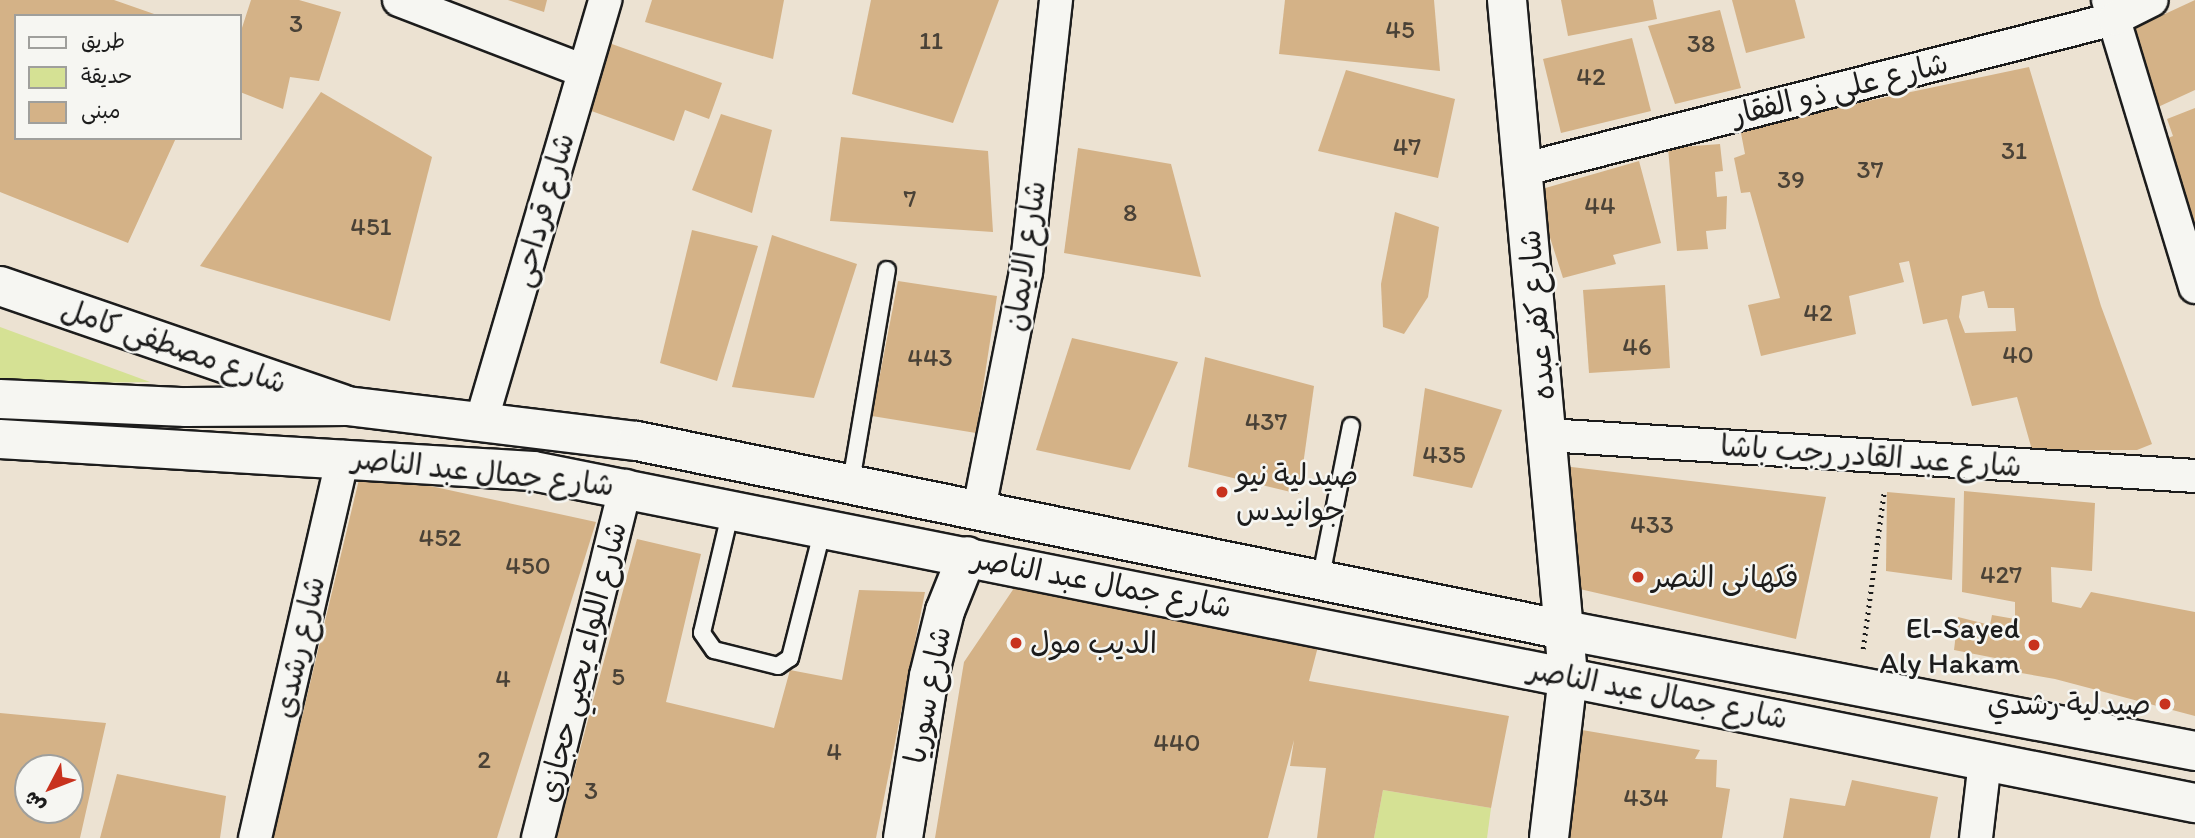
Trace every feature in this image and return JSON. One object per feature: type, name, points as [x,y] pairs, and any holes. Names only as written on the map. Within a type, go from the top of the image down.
[{"type":"main road","name":"شارع كفر عبده","points":[[1507,0],[1525,169],[1569,676],[1549,838]]},
{"type":"main road","name":"شارع مصطفى كامل","points":[[0,286],[347,405]]},
{"type":"main road","name":"شارع جمال عبد الناصر","points":[[0,399],[186,407],[347,405],[482,419],[636,441],[851,482],[1564,630],[1858,684],[2195,751]]},
{"type":"main road","name":"شارع جمال عبد الناصر","points":[[0,439],[343,457],[533,471],[626,486],[2195,803]]},
{"type":"main road","name":"شارع سوريا","points":[[903,838],[929,676],[945,611],[967,556]]},
{"type":"street","points":[[398,0],[584,71]]},
{"type":"street","name":"شارع قرداحى","points":[[482,419],[605,0]]},
{"type":"street","name":"شارع الايمان","points":[[979,509],[1026,272],[1056,0]]},
{"type":"street","name":"شارع على ذو الفقار","points":[[1525,169],[2152,0]]},
{"type":"street","points":[[2111,9],[2195,287]]},
{"type":"street","name":"شارع عبد القادر رجب باشا","points":[[1547,435],[2195,476]]},
{"type":"street","name":"شارع رشدى","points":[[255,838],[343,457]]},
{"type":"street","name":"شارع اللواء يحيي حجازى","points":[[538,838],[626,486]]},
{"type":"street","points":[[1976,838],[1985,761]]},
{"type":"lane","points":[[851,482],[887,270]]},
{"type":"lane","points":[[1320,581],[1351,426]]},
{"type":"lane","points":[[732,508],[702,633],[714,650],[778,666],[790,658],[824,526]]},
{"type":"path","points":[[1858,684],[1888,457]]},
{"type":"green space","points":[[0,327],[150,382],[0,384]]},
{"type":"green space","points":[[1383,790],[1491,808],[1487,838],[1374,838]]},
{"type":"building","points":[[0,0],[114,0],[154,14],[14,14],[14,140],[175,140],[128,243],[0,192]]},
{"type":"building","points":[[251,0],[299,0],[341,12],[319,81],[290,77],[283,109],[242,93],[242,28]]},
{"type":"building","points":[[508,0],[547,0],[544,12]]},
{"type":"building","points":[[652,0],[784,0],[773,59],[645,22]]},
{"type":"building","points":[[871,0],[999,0],[953,123],[852,94]]},
{"type":"building","points":[[1285,0],[1434,0],[1440,71],[1279,54]]},
{"type":"building","points":[[1561,0],[1653,0],[1657,19],[1568,36]]},
{"type":"building","points":[[1732,0],[1795,0],[1805,38],[1746,53]]},
{"type":"building","points":[[2195,0],[2195,90],[2158,107],[2124,33]]},
{"type":"building","points":[[1720,10],[1741,88],[1675,104],[1648,26]]},
{"type":"building","points":[[1632,38],[1651,111],[1561,133],[1543,59]]},
{"type":"building","points":[[609,43],[722,83],[709,119],[685,110],[674,141],[586,109]]},
{"type":"building","points":[[2029,67],[2101,306],[2152,444],[2137,450],[2032,450],[2017,397],[1972,406],[1947,319],[1923,324],[1909,261],[1899,263],[1904,282],[1849,296],[1856,334],[1761,356],[1748,305],[1780,298],[1750,192],[1741,193],[1734,158],[1745,154],[1740,128]],"holes":[[[1984,291],[1988,308],[2014,308],[2016,331],[1965,333],[1959,317],[1962,296]]]},
{"type":"building","points":[[1346,70],[1455,99],[1438,178],[1318,151]]},
{"type":"building","points":[[321,92],[432,157],[390,321],[200,266]]},
{"type":"building","points":[[2195,108],[2195,223],[2190,225],[2158,142],[2173,136],[2167,119]]},
{"type":"building","points":[[721,114],[772,130],[752,213],[692,190]]},
{"type":"building","points":[[841,137],[988,151],[993,232],[830,221]]},
{"type":"building","points":[[1720,144],[1723,171],[1715,172],[1717,197],[1727,196],[1726,229],[1706,231],[1708,249],[1677,251],[1668,148]]},
{"type":"building","points":[[1078,148],[1171,164],[1201,277],[1064,253]]},
{"type":"building","points":[[1639,161],[1661,243],[1613,255],[1616,264],[1563,278],[1535,191]]},
{"type":"building","points":[[1395,212],[1439,227],[1428,297],[1404,334],[1383,327],[1381,284]]},
{"type":"building","points":[[692,230],[758,246],[717,381],[660,363]]},
{"type":"building","points":[[772,235],[857,264],[814,398],[732,387]]},
{"type":"building","points":[[898,281],[997,296],[976,433],[872,416]]},
{"type":"building","points":[[1665,285],[1670,368],[1589,373],[1583,290]]},
{"type":"building","points":[[1072,338],[1178,362],[1130,470],[1036,450]]},
{"type":"building","points":[[1205,357],[1314,386],[1299,494],[1188,467]]},
{"type":"building","points":[[1425,388],[1502,410],[1472,488],[1413,476]]},
{"type":"building","points":[[1563,466],[1826,497],[1796,639],[1571,587]]},
{"type":"building","points":[[361,471],[596,522],[497,838],[273,838]]},
{"type":"building","points":[[1964,491],[2095,503],[2092,571],[2051,567],[2052,602],[2081,608],[2091,592],[2195,612],[2195,716],[2055,679],[1993,668],[1995,658],[1954,650],[1958,617],[1990,625],[1992,615],[2015,619],[2015,602],[1962,592]]},
{"type":"building","points":[[1887,492],[1955,498],[1952,580],[1886,571]]},
{"type":"building","points":[[637,539],[701,554],[666,702],[774,728],[790,670],[842,680],[859,590],[925,592],[876,838],[556,838]]},
{"type":"building","points":[[1023,575],[1321,635],[1309,681],[1509,716],[1491,808],[1383,790],[1374,838],[1317,838],[1326,768],[1290,766],[1294,740],[1268,838],[935,838],[964,662]]},
{"type":"building","points":[[0,713],[106,723],[84,820],[84,754],[14,754],[14,824],[83,824],[80,838],[0,838]]},
{"type":"building","points":[[1576,729],[1700,750],[1695,759],[1717,760],[1716,787],[1730,789],[1722,838],[1564,838]]},
{"type":"building","points":[[117,774],[226,796],[220,838],[100,838]]},
{"type":"building","points":[[1852,780],[1938,797],[1930,838],[1783,838],[1790,798],[1845,806]]},
{"type":"place","name":"صيدلية نيو جوانيدس","points":[[1222,492]]},
{"type":"place","name":"فكهانى النصر","points":[[1638,577]]},
{"type":"place","name":"الديب مول","points":[[1016,643]]},
{"type":"place","name":"El-Sayed Aly Hakam","points":[[2034,645]]},
{"type":"place","name":"صيدلية رشدي","points":[[2165,704]]}]
